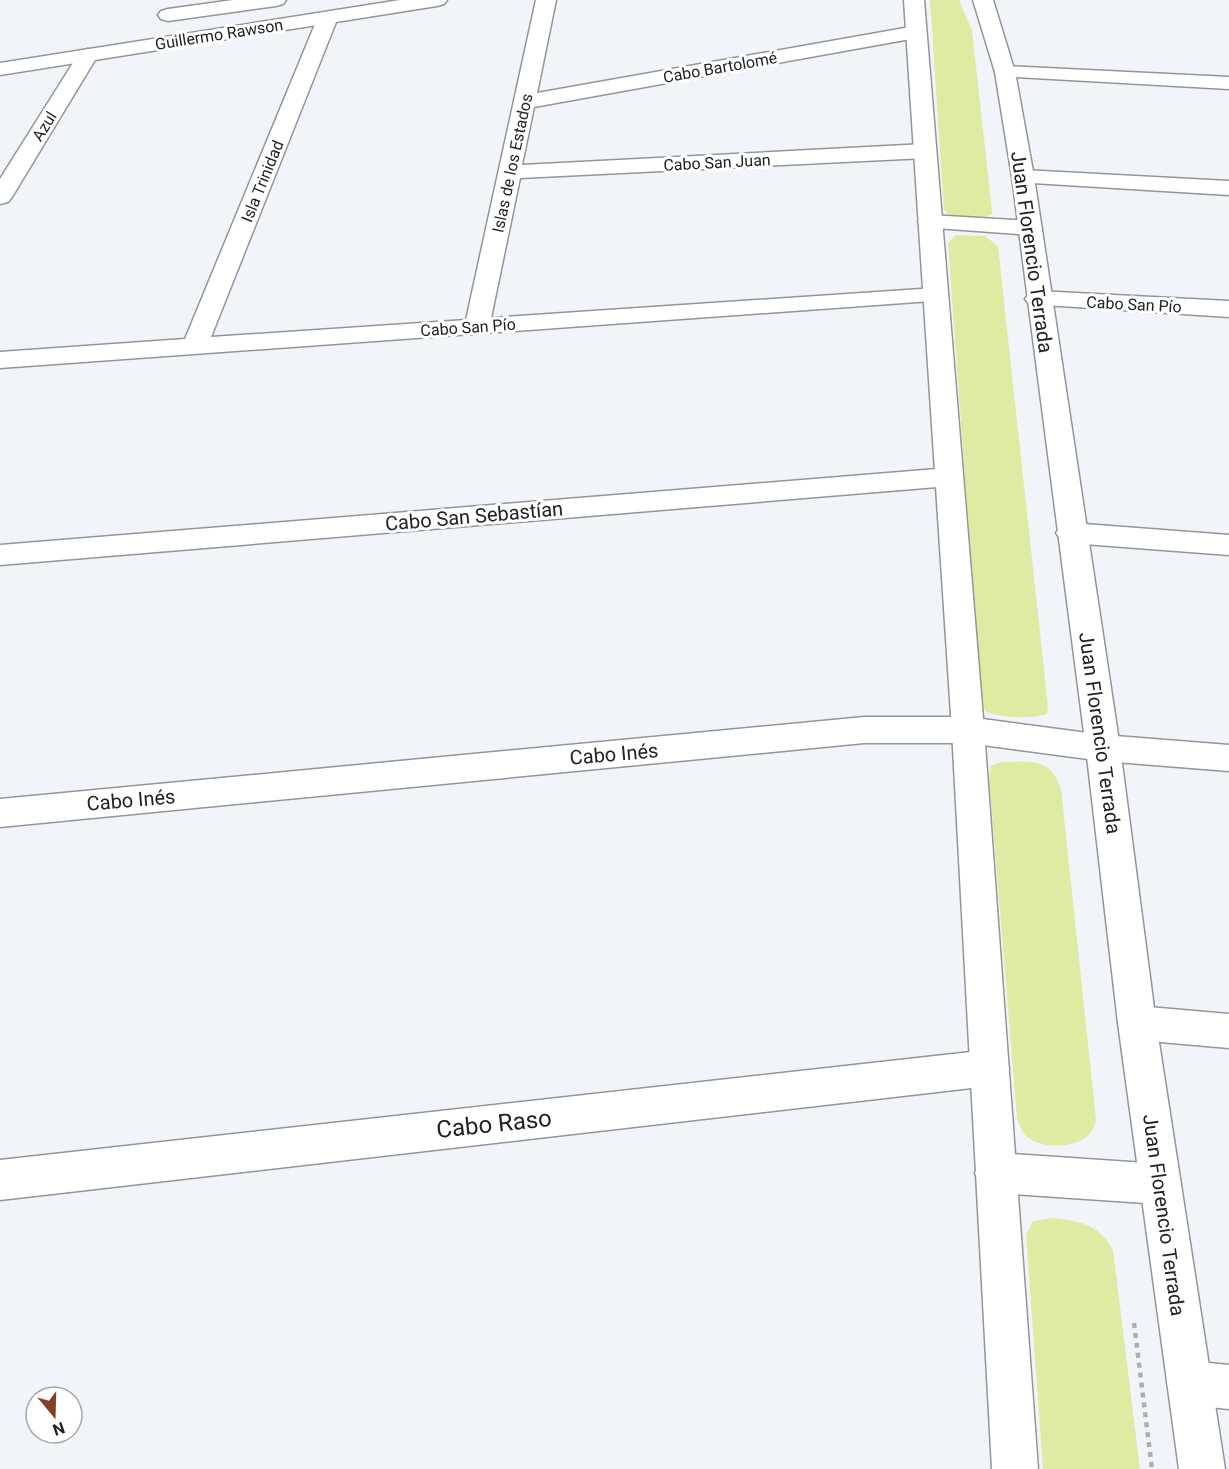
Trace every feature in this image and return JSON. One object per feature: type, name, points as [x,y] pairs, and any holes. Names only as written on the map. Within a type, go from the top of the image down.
[{"type":"street","points":[[168,15],[271,0],[265,27]]},
{"type":"street","name":"Guillermo Rawson","points":[[0,69],[437,0]]},
{"type":"street","name":"Islas de los Estados","points":[[477,326],[546,0]]},
{"type":"street","points":[[914,0],[968,730],[1015,1469]]},
{"type":"street","name":"Juan Florencio Terrada","points":[[983,0],[1005,72],[1023,177],[1038,299],[1103,748],[1137,1023],[1160,1184],[1209,1385],[1202,1469]]},
{"type":"street","name":"Isla Trinidad","points":[[195,345],[328,17]]},
{"type":"street","name":"Cabo Bartolomé","points":[[525,102],[916,32]]},
{"type":"street","name":"Azul","points":[[0,197],[88,55]]},
{"type":"street","points":[[1005,72],[1229,84]]},
{"type":"street","name":"Cabo San Juan","points":[[510,172],[925,151]]},
{"type":"street","points":[[1023,177],[1229,188]]},
{"type":"street","points":[[930,222],[1030,228]]},
{"type":"street","name":"Cabo San Pío","points":[[0,360],[936,295]]},
{"type":"street","name":"Cabo San Pío","points":[[1038,299],[1229,309]]},
{"type":"street","name":"Cabo San Sebastían","points":[[0,555],[949,477]]},
{"type":"street","points":[[1071,533],[1229,545]]},
{"type":"street","name":"Cabo Inés","points":[[0,813],[864,730],[968,730],[1103,748],[1229,758]]},
{"type":"street","points":[[1137,1023],[1229,1031]]},
{"type":"street","name":"Cabo Raso","points":[[0,1180],[989,1068]]},
{"type":"street","points":[[996,1173],[1160,1184]]},
{"type":"green space","points":[[930,0],[959,0],[972,30],[992,211],[992,214],[980,219],[951,217],[944,210]]},
{"type":"green space","points":[[956,235],[985,236],[998,246],[1048,706],[1047,714],[1040,716],[1000,716],[986,712],[981,701],[948,243]]},
{"type":"green space","points":[[1000,762],[1029,762],[1045,766],[1056,778],[1061,789],[1096,1119],[1088,1136],[1059,1146],[1038,1143],[1030,1139],[1017,1119],[989,778],[991,766]]},
{"type":"green space","points":[[1054,1218],[1089,1226],[1102,1235],[1113,1250],[1140,1469],[1043,1469],[1026,1235],[1033,1221]]}]
